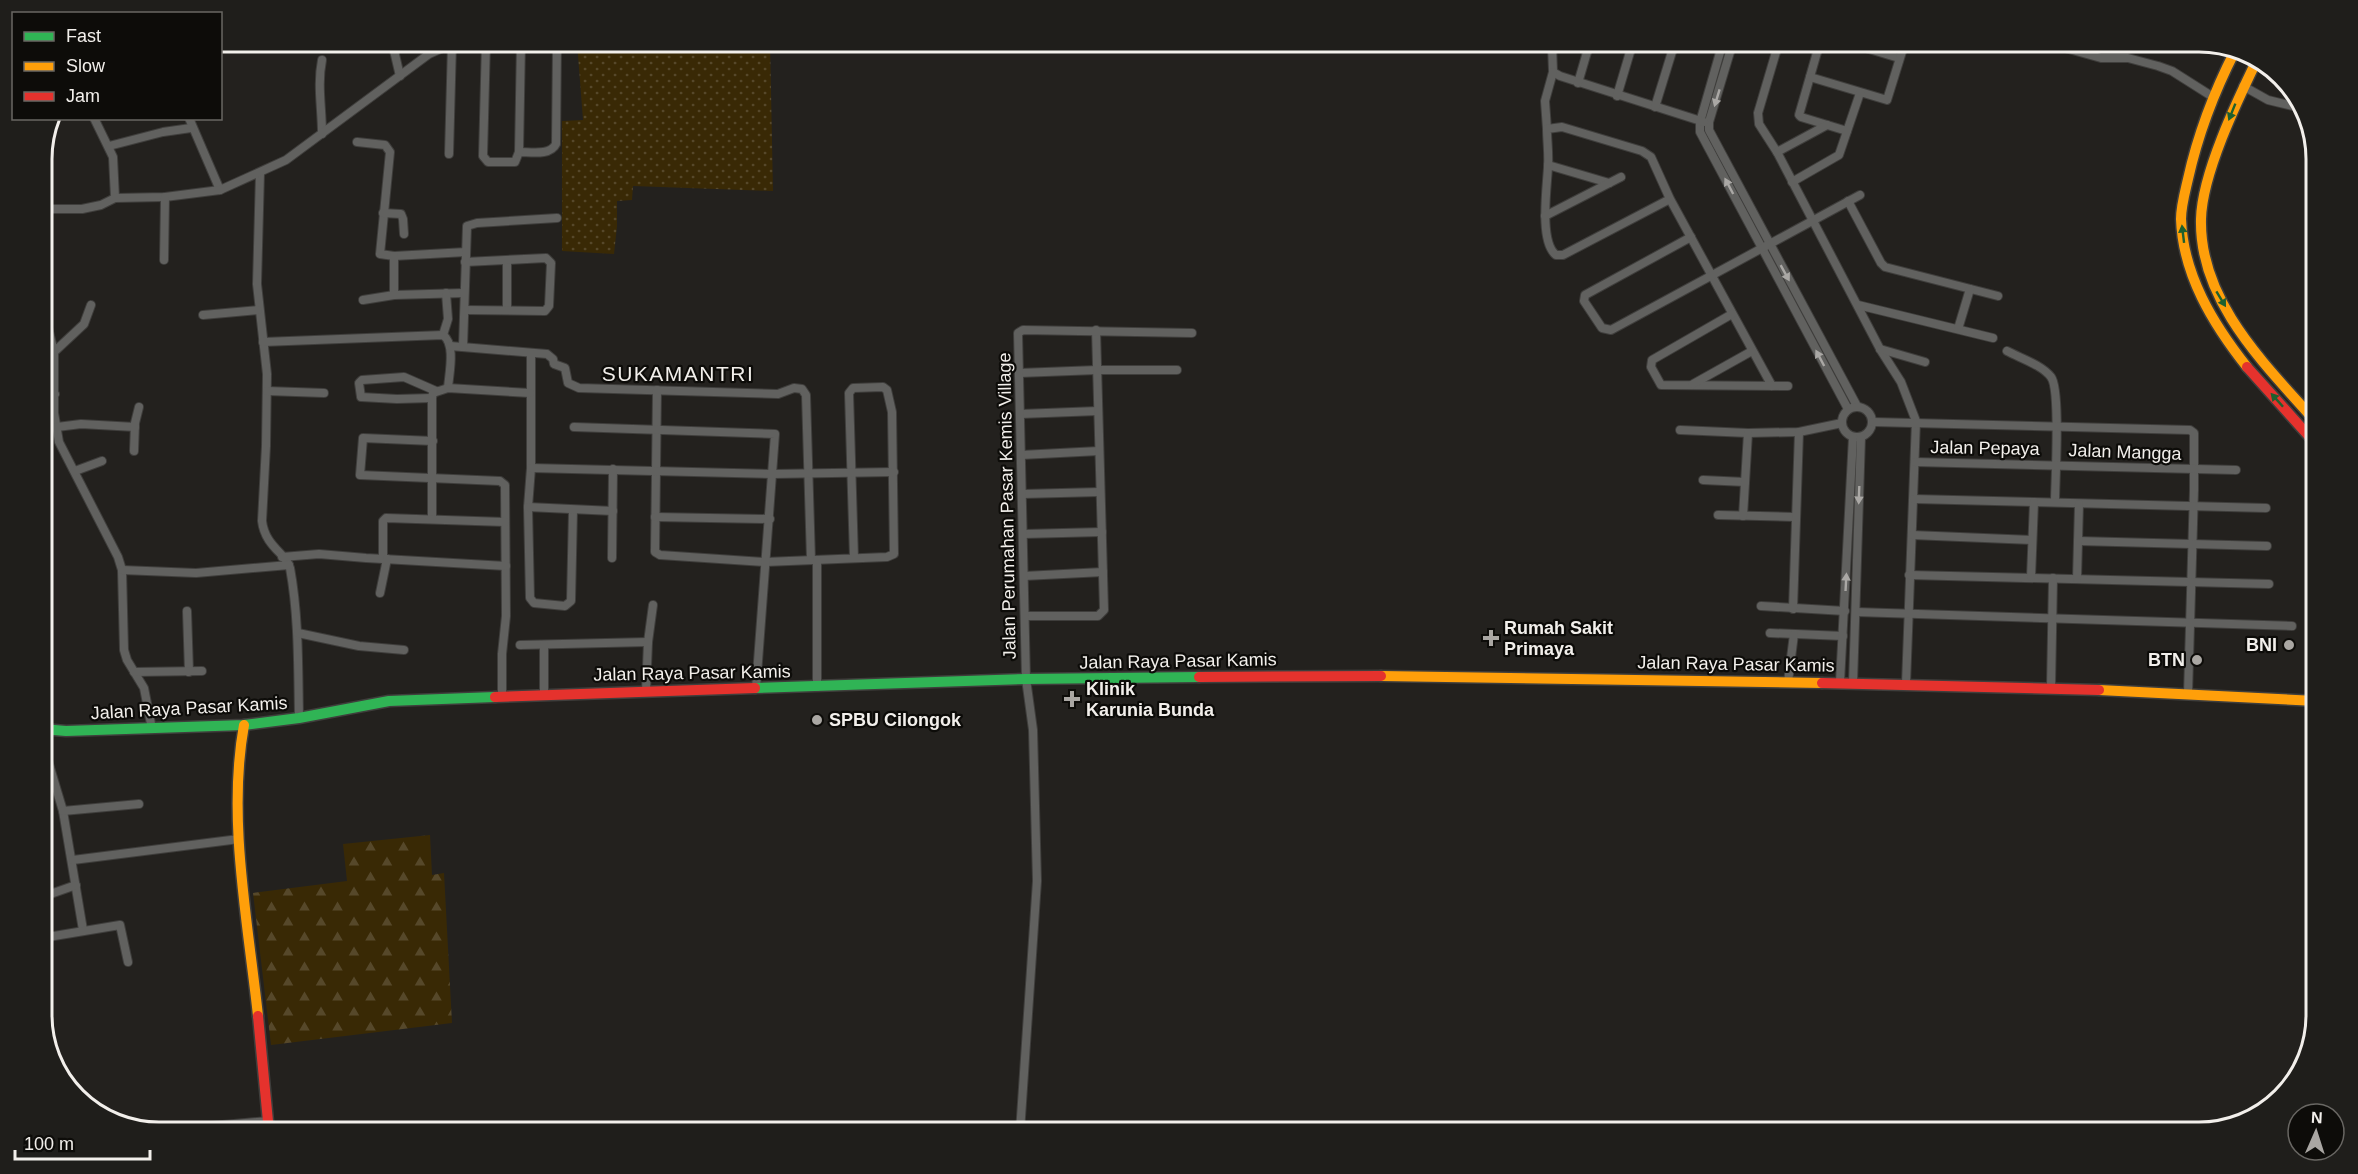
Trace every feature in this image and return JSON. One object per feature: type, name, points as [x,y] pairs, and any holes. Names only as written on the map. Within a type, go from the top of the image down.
[{"type":"main road","points":[[2232,58],[2213,97],[2194,151],[2181,218],[2185,254],[2197,290],[2220,331],[2249,370],[2305,432]]},
{"type":"main road","points":[[2253,68],[2243,86],[2216,155],[2205,195],[2200,222],[2205,256],[2216,291],[2240,330],[2265,365],[2305,410]]},
{"type":"main road","name":"Jalan Raya Pasar Kamis","points":[[53,729],[152,729],[244,725],[299,718],[389,701],[544,694],[1026,679],[1315,675],[2051,687],[2306,700]]},
{"type":"main road","points":[[244,725],[239,753],[238,839],[268,1122]]},
{"type":"street","points":[[1552,52],[1553,72],[1545,100],[1548,165],[1545,216],[1552,252],[1556,255],[1563,255],[1670,199]]},
{"type":"street","points":[[1578,83],[1587,52]]},
{"type":"street","points":[[1617,96],[1630,52]]},
{"type":"street","points":[[1655,107],[1672,52]]},
{"type":"street","points":[[1720,52],[1700,122],[1701,132],[1857,406],[1868,411],[1873,422],[1870,431],[1857,437],[1845,432],[1842,423],[1843,416],[1848,410],[1857,406]]},
{"type":"street","points":[[1730,52],[1709,122],[1709,130],[1848,410]]},
{"type":"street","points":[[1776,52],[1757,119],[1777,152],[1880,349],[1901,381],[1916,421],[1906,684]]},
{"type":"street","points":[[1817,52],[1799,115],[1847,131]]},
{"type":"street","points":[[1880,52],[1899,58]]},
{"type":"street","points":[[1810,77],[1884,100],[1890,99],[1901,52]]},
{"type":"street","points":[[2080,52],[2101,58],[2128,58],[2158,66],[2172,71],[2213,97]]},
{"type":"street","points":[[395,53],[400,76]]},
{"type":"street","points":[[53,209],[82,209],[101,205],[115,198],[165,197],[220,190],[285,160],[432,53]]},
{"type":"street","points":[[449,154],[454,53]]},
{"type":"street","points":[[486,53],[485,160],[514,162],[517,161],[519,152],[521,53]]},
{"type":"street","points":[[519,152],[549,151],[554,149],[556,144],[557,53]]},
{"type":"street","points":[[322,60],[318,79],[322,101],[322,134]]},
{"type":"street","points":[[1553,72],[1617,96],[1700,122],[1709,122]]},
{"type":"street","points":[[2243,86],[2268,100],[2290,105]]},
{"type":"street","points":[[1792,182],[1839,155],[1860,93]]},
{"type":"street","points":[[95,120],[113,157],[115,198]]},
{"type":"street","points":[[189,120],[220,190]]},
{"type":"street","points":[[1777,152],[1827,125]]},
{"type":"street","points":[[1547,129],[1562,127],[1648,153],[1670,199],[1772,386]]},
{"type":"street","points":[[109,146],[163,137],[191,128]]},
{"type":"street","points":[[357,142],[385,145],[390,152],[380,254],[394,256],[466,252]]},
{"type":"street","points":[[1548,165],[1610,183]]},
{"type":"street","points":[[260,173],[257,284],[258,310],[267,374],[262,521],[263,532],[270,544],[289,565],[298,633],[299,718]]},
{"type":"street","points":[[1545,216],[1620,177]]},
{"type":"street","points":[[1691,237],[1585,295],[1584,301],[1602,328],[1611,330],[1860,195]]},
{"type":"street","points":[[164,260],[165,197]]},
{"type":"street","points":[[1848,201],[1885,267],[1998,296]]},
{"type":"street","points":[[383,213],[401,214],[404,234]]},
{"type":"street","points":[[464,347],[465,230],[470,224],[556,218]]},
{"type":"street","points":[[394,256],[394,295]]},
{"type":"street","points":[[465,262],[546,258],[551,263],[548,309],[541,312],[465,310]]},
{"type":"street","points":[[507,260],[507,310]]},
{"type":"street","points":[[1958,330],[1970,289]]},
{"type":"street","points":[[363,300],[394,295],[464,293]]},
{"type":"street","points":[[443,335],[448,319],[446,294]]},
{"type":"street","points":[[1858,304],[1993,338]]},
{"type":"street","points":[[54,352],[84,324],[91,305]]},
{"type":"street","points":[[203,315],[258,310]]},
{"type":"street","points":[[1732,314],[1651,362],[1651,367],[1662,386],[1788,386]]},
{"type":"street","name":"Jalan Perumahan Pasar Kemis Village","points":[[1021,1122],[1037,881],[1033,730],[1026,679],[1018,333],[1023,330],[1096,330]]},
{"type":"street","points":[[1025,616],[1098,616],[1103,612],[1096,330],[1192,333]]},
{"type":"street","points":[[262,342],[443,335],[448,339],[450,346],[448,388]]},
{"type":"street","points":[[450,346],[550,356],[554,364],[565,368],[568,383],[579,388],[778,394],[794,388],[802,389],[806,395],[817,687]]},
{"type":"street","points":[[53,348],[57,427],[60,442],[110,538],[122,570],[123,640],[127,660],[144,688],[152,729]]},
{"type":"street","points":[[1880,349],[1925,362]]},
{"type":"street","points":[[1692,385],[1752,351]]},
{"type":"street","points":[[2007,351],[2050,375],[2054,382],[2055,502]]},
{"type":"street","points":[[531,354],[531,468],[528,507],[530,598],[534,603],[565,606],[571,601],[573,510]]},
{"type":"street","points":[[1019,374],[1097,370],[1177,370]]},
{"type":"street","points":[[434,394],[404,377],[362,380],[360,383],[361,397],[434,394],[448,388],[530,393]]},
{"type":"street","points":[[657,390],[655,431],[655,549],[657,554],[765,562],[887,557],[894,554],[894,472],[889,394],[883,387],[854,388],[849,393],[854,558]]},
{"type":"street","points":[[267,391],[324,393]]},
{"type":"street","points":[[432,518],[434,394]]},
{"type":"street","points":[[134,451],[139,407]]},
{"type":"street","points":[[1020,414],[1098,411]]},
{"type":"street","points":[[1873,422],[1916,421],[2190,430],[2195,436],[2188,694]]},
{"type":"street","points":[[1680,430],[1748,433],[1799,432],[1842,423]]},
{"type":"street","points":[[57,427],[81,424],[135,427]]},
{"type":"street","points":[[574,427],[775,434],[756,688]]},
{"type":"street","points":[[1792,609],[1799,432]]},
{"type":"street","points":[[1743,516],[1748,433]]},
{"type":"street","points":[[1840,682],[1857,437]]},
{"type":"street","points":[[1853,683],[1856,612],[1857,437]]},
{"type":"street","points":[[433,441],[363,438],[360,476],[502,482],[506,487],[502,696]]},
{"type":"street","points":[[1021,455],[1099,451]]},
{"type":"street","points":[[75,471],[102,461]]},
{"type":"street","name":"Jalan Pepaya","points":[[1915,462],[2055,465]]},
{"type":"street","name":"Jalan Mangga","points":[[2055,465],[2236,470]]},
{"type":"street","points":[[531,468],[772,474],[894,472]]},
{"type":"street","points":[[612,558],[613,470]]},
{"type":"street","points":[[1703,480],[1745,482]]},
{"type":"street","points":[[1022,494],[1101,492]]},
{"type":"street","points":[[1914,499],[2266,508]]},
{"type":"street","points":[[2031,577],[2034,502]]},
{"type":"street","points":[[2078,579],[2079,504]]},
{"type":"street","points":[[528,507],[613,511]]},
{"type":"street","points":[[1718,515],[1795,517]]},
{"type":"street","points":[[655,517],[770,519]]},
{"type":"street","points":[[380,593],[387,559],[384,519],[432,518],[505,522]]},
{"type":"street","points":[[1023,534],[1102,532]]},
{"type":"street","points":[[1912,535],[2032,540]]},
{"type":"street","points":[[2078,541],[2266,546]]},
{"type":"street","points":[[282,557],[319,554],[506,566]]},
{"type":"street","points":[[122,570],[196,573],[289,565]]},
{"type":"street","points":[[1024,576],[1103,572]]},
{"type":"street","points":[[1909,575],[2269,584]]},
{"type":"street","points":[[2051,687],[2053,578]]},
{"type":"street","points":[[646,691],[648,642],[653,605]]},
{"type":"street","points":[[1761,606],[1845,611]]},
{"type":"street","points":[[187,611],[189,672]]},
{"type":"street","points":[[1856,612],[2292,626]]},
{"type":"street","points":[[1770,633],[1844,632],[1855,629]]},
{"type":"street","points":[[298,633],[359,646],[404,650]]},
{"type":"street","points":[[1788,682],[1794,634]]},
{"type":"street","points":[[520,645],[648,642]]},
{"type":"street","points":[[544,645],[544,694]]},
{"type":"street","points":[[134,672],[202,671]]},
{"type":"street","points":[[53,778],[73,860],[83,930]]},
{"type":"street","points":[[63,812],[139,804]]},
{"type":"street","points":[[73,860],[238,839]]},
{"type":"street","points":[[53,893],[76,885]]},
{"type":"street","points":[[53,936],[120,925],[128,962]]},
{"type":"green space","points":[[578,53],[770,53],[773,191],[633,186],[632,200],[617,201],[614,254],[562,251],[562,121],[583,120]]},
{"type":"green space","points":[[430,835],[432,875],[444,873],[452,1023],[271,1045],[253,893],[347,881],[343,844]]},
{"type":"traffic: fast","points":[[755,688],[1026,679],[1199,677]]},
{"type":"traffic: fast","points":[[53,730],[244,725],[299,718],[389,701],[495,697]]},
{"type":"traffic: slow","points":[[2232,58],[2202,130],[2184,194],[2181,219],[2187,260],[2202,298],[2223,334],[2247,367]]},
{"type":"traffic: slow","points":[[2253,68],[2222,138],[2207,181],[2201,219],[2203,249],[2211,278],[2223,305],[2257,355],[2305,410]]},
{"type":"traffic: slow","points":[[1381,676],[1822,683]]},
{"type":"traffic: slow","points":[[2099,690],[2306,700]]},
{"type":"traffic: slow","points":[[244,725],[239,760],[238,833],[258,1016]]},
{"type":"traffic: jam","points":[[2247,367],[2305,432]]},
{"type":"traffic: jam","points":[[1199,677],[1381,676]]},
{"type":"traffic: jam","points":[[1822,683],[2099,690]]},
{"type":"traffic: jam","points":[[495,697],[755,688]]},
{"type":"traffic: jam","points":[[258,1016],[268,1122]]},
{"type":"place","name":"Rumah Sakit Primaya","points":[[1491,638]]},
{"type":"place","name":"BNI","points":[[2289,645]]},
{"type":"place","name":"BTN","points":[[2197,660]]},
{"type":"place","name":"Klinik Karunia Bunda","points":[[1072,699]]},
{"type":"place","name":"SPBU Cilongok","points":[[817,720]]},
{"type":"district","name":"SUKAMANTRI","points":[[678,373]]}]
